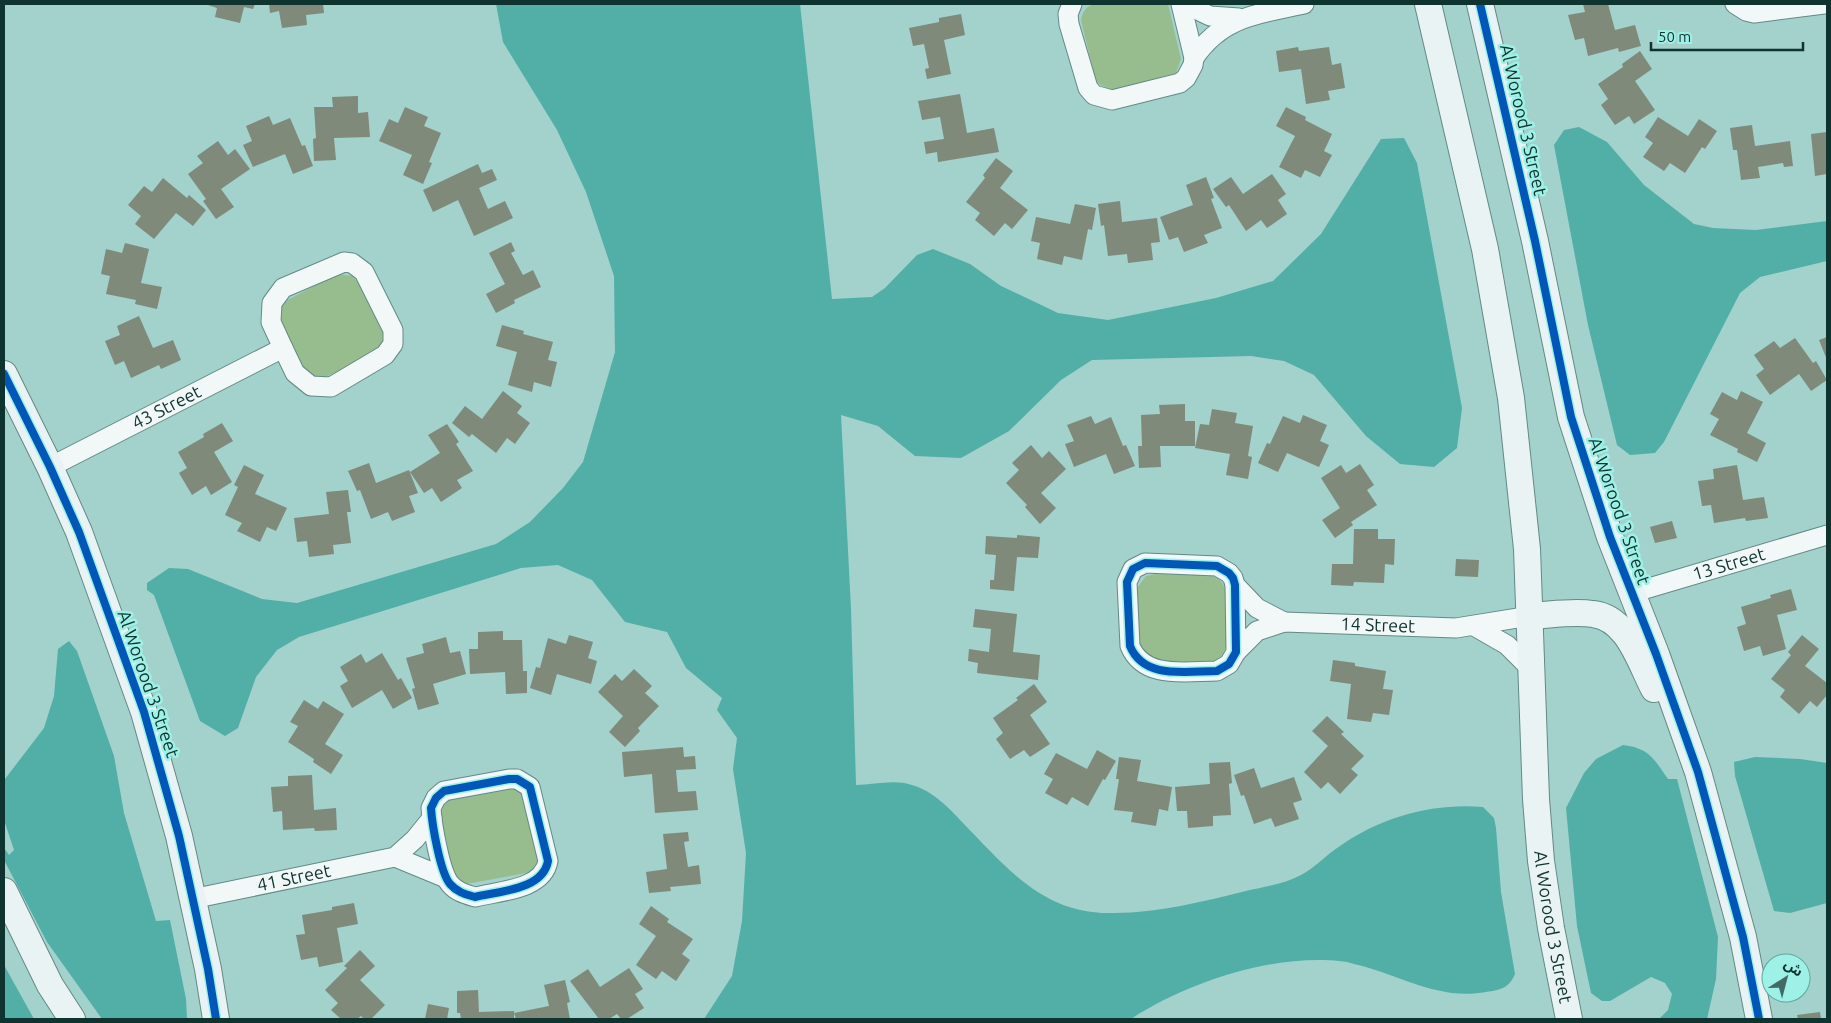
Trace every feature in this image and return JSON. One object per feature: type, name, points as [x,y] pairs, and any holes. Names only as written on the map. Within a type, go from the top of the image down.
[{"type":"street","points":[[1072,4],[1068,14],[1069,24],[1088,88],[1103,99],[1112,100],[1180,83],[1190,72],[1194,58],[1214,33],[1243,18],[1304,4]]},
{"type":"street","points":[[1181,4],[1194,58]]},
{"type":"street","points":[[1185,4],[1210,16],[1243,18]]},
{"type":"street","name":"Al Worood 3 Street","points":[[1428,4],[1485,249],[1499,323],[1520,474],[1530,616],[1536,799],[1541,861],[1551,928],[1569,1019]]},
{"type":"street","name":"Al Worood 3 Street","points":[[1480,4],[1535,241],[1571,417],[1607,529],[1656,654],[1698,772],[1743,937],[1759,1019]]},
{"type":"street","points":[[1735,4],[1746,12],[1754,13],[1824,4]]},
{"type":"street","points":[[352,262],[359,266],[364,272],[393,330],[394,337],[390,350],[331,387],[321,388],[302,381],[283,348],[271,322],[272,303],[276,295],[283,288],[336,263],[352,262]]},
{"type":"street","name":"43 Street","points":[[50,467],[283,348]]},
{"type":"street","name":"Al Worood 3 Street","points":[[4,374],[50,467],[79,532],[144,712],[170,801],[208,969],[216,1019]]},
{"type":"street","points":[[4,403],[32,431]]},
{"type":"street","name":"13 Street","points":[[1632,592],[1827,535]]},
{"type":"street","name":"14 Street","points":[[1284,622],[1257,608],[1235,585],[1229,573],[1217,566],[1146,563],[1133,569],[1127,582],[1130,646],[1140,663],[1158,671],[1217,671],[1229,664],[1236,652],[1257,631],[1284,622],[1456,628],[1530,616]]},
{"type":"street","points":[[1235,585],[1236,652]]},
{"type":"street","points":[[1530,616],[1595,614],[1609,619],[1621,627],[1674,733],[1698,772]]},
{"type":"street","points":[[1474,626],[1507,645],[1532,670]]},
{"type":"street","points":[[432,818],[415,839],[395,857],[446,878],[457,890],[475,897],[534,882],[539,879],[546,868],[548,861],[533,795],[525,782],[517,779],[444,791],[436,798],[431,808],[432,818],[446,878]]},
{"type":"street","name":"41 Street","points":[[192,899],[395,857]]},
{"type":"street","points":[[4,891],[50,985],[72,1019]]},
{"type":"street","points":[[50,985],[83,1019]]},
{"type":"green space","points":[[1094,4],[1168,4],[1181,59],[1176,73],[1113,90],[1099,84],[1095,78],[1081,20],[1085,10]]},
{"type":"green space","points":[[337,274],[352,276],[358,282],[384,335],[384,343],[374,355],[318,380],[303,371],[278,319],[280,304]]},
{"type":"green space","points":[[1155,574],[1208,575],[1217,578],[1221,582],[1226,591],[1226,648],[1218,661],[1153,663],[1137,647],[1137,588],[1146,576]]},
{"type":"green space","points":[[509,786],[523,792],[539,864],[534,870],[526,873],[466,884],[458,880],[453,872],[441,816],[443,807],[454,798]]},
{"type":"water","points":[[496,4],[800,4],[832,299],[872,297],[885,288],[917,255],[933,249],[970,264],[1001,286],[1058,313],[1108,320],[1216,298],[1273,281],[1321,234],[1381,139],[1404,138],[1417,163],[1462,408],[1457,448],[1434,467],[1400,464],[1366,436],[1314,375],[1284,361],[1251,356],[1092,360],[1061,380],[1009,431],[961,458],[915,456],[878,426],[841,415],[851,609],[856,785],[898,782],[927,791],[946,806],[1010,871],[1027,884],[1045,896],[1064,905],[1085,911],[1109,913],[1143,912],[1178,907],[1281,883],[1306,872],[1356,836],[1390,820],[1408,814],[1445,807],[1483,807],[1494,818],[1496,828],[1501,892],[1515,974],[1510,982],[1504,988],[1491,991],[1468,994],[1451,993],[1435,990],[1371,968],[1347,962],[1328,960],[1300,961],[1249,969],[1224,976],[1174,995],[1131,1019],[704,1019],[732,976],[742,921],[746,853],[733,769],[737,738],[717,710],[722,698],[686,668],[667,632],[625,622],[592,580],[558,565],[521,568],[299,637],[277,650],[256,677],[238,728],[225,736],[200,721],[154,595],[147,590],[147,583],[169,568],[188,569],[262,599],[297,603],[496,544],[530,522],[563,488],[583,462],[615,352],[614,276],[586,192],[557,130],[503,42]]},
{"type":"water","points":[[1579,127],[1607,142],[1644,185],[1694,224],[1713,228],[1756,230],[1827,221],[1827,261],[1760,277],[1740,293],[1664,442],[1655,453],[1630,455],[1617,445],[1588,325],[1554,145],[1564,130]]},
{"type":"water","points":[[69,641],[77,651],[114,756],[124,813],[156,921],[170,920],[186,999],[187,1019],[102,1019],[47,942],[4,860],[4,848],[9,855],[14,850],[4,820],[5,779],[44,728],[54,696],[58,649]]},
{"type":"water","points":[[1623,745],[1645,752],[1654,760],[1668,779],[1677,779],[1718,937],[1716,979],[1707,1019],[1659,1019],[1668,1010],[1672,994],[1665,983],[1651,977],[1610,1001],[1602,1001],[1591,993],[1577,926],[1566,808],[1584,773],[1596,759]]},
{"type":"water","points":[[1755,757],[1800,759],[1827,763],[1827,903],[1790,913],[1774,911],[1735,776],[1734,762]]},
{"type":"water","points":[[4,965],[34,1019],[4,1019]]},
{"type":"building","points":[[205,4],[255,4],[253,9],[244,7],[240,23],[215,17],[217,8]]},
{"type":"building","points":[[269,4],[323,4],[324,13],[306,15],[307,25],[282,28],[279,11],[270,13]]},
{"type":"building","points":[[1583,4],[1608,4],[1615,30],[1635,25],[1641,46],[1619,52],[1618,48],[1588,56],[1584,38],[1575,40],[1568,15],[1585,12]]},
{"type":"building","points":[[961,14],[965,35],[944,40],[951,74],[927,79],[925,69],[929,68],[924,44],[913,46],[909,28],[939,22],[939,18]]},
{"type":"building","points":[[1298,47],[1299,51],[1329,47],[1332,65],[1341,63],[1345,88],[1328,91],[1330,100],[1306,104],[1301,69],[1279,72],[1276,51]]},
{"type":"building","points":[[1640,51],[1652,69],[1635,81],[1655,110],[1634,124],[1629,116],[1615,125],[1601,105],[1608,99],[1598,84],[1623,67],[1622,64]]},
{"type":"building","points":[[960,94],[967,133],[994,128],[999,152],[938,162],[937,152],[926,154],[924,142],[944,139],[940,117],[922,120],[918,101]]},
{"type":"building","points":[[358,96],[358,113],[368,112],[370,137],[334,138],[336,160],[314,161],[313,139],[316,138],[314,107],[333,107],[332,97]]},
{"type":"building","points":[[405,107],[428,117],[424,126],[441,133],[429,162],[432,163],[423,184],[403,175],[412,155],[379,141],[389,119],[398,123]]},
{"type":"building","points":[[1286,107],[1306,117],[1305,120],[1332,134],[1324,151],[1332,155],[1320,177],[1305,170],[1301,178],[1279,167],[1295,136],[1276,126]]},
{"type":"building","points":[[269,116],[273,125],[290,118],[302,146],[305,145],[313,166],[293,174],[285,154],[253,167],[243,145],[252,141],[246,126]]},
{"type":"building","points":[[1658,117],[1688,136],[1699,119],[1717,131],[1705,149],[1702,147],[1685,173],[1670,163],[1664,171],[1643,157],[1653,143],[1645,137]]},
{"type":"building","points":[[1752,125],[1755,146],[1790,141],[1793,166],[1784,167],[1783,163],[1758,167],[1760,178],[1741,180],[1737,150],[1733,150],[1730,128]]},
{"type":"building","points":[[1827,132],[1827,174],[1815,176],[1811,134]]},
{"type":"building","points":[[218,141],[228,155],[235,149],[250,169],[221,189],[234,207],[216,219],[203,201],[206,199],[188,174],[203,163],[197,156]]},
{"type":"building","points":[[996,158],[1013,171],[1000,188],[1028,210],[1012,229],[1005,223],[994,236],[975,220],[980,213],[966,202],[985,178],[983,175]]},
{"type":"building","points":[[478,164],[482,173],[492,169],[497,180],[479,188],[488,209],[505,201],[513,218],[474,236],[458,200],[433,212],[423,190]]},
{"type":"building","points":[[1272,174],[1286,194],[1278,200],[1287,214],[1267,228],[1261,220],[1246,231],[1229,205],[1226,207],[1213,189],[1231,177],[1243,194]]},
{"type":"building","points":[[1206,177],[1214,198],[1211,199],[1222,228],[1204,235],[1208,243],[1184,252],[1178,237],[1169,240],[1160,217],[1193,205],[1186,185]]},
{"type":"building","points":[[163,178],[187,198],[189,195],[206,210],[193,226],[176,213],[154,239],[135,224],[141,216],[128,205],[144,186],[152,192]]},
{"type":"building","points":[[1120,201],[1122,222],[1157,218],[1160,242],[1151,243],[1153,260],[1128,263],[1127,254],[1108,256],[1104,225],[1101,226],[1098,204]]},
{"type":"building","points":[[1075,204],[1096,208],[1092,230],[1088,229],[1082,260],[1064,256],[1062,265],[1037,259],[1040,243],[1031,241],[1036,217],[1070,224]]},
{"type":"building","points":[[511,242],[515,251],[511,253],[523,275],[533,270],[541,287],[514,300],[515,303],[496,313],[486,294],[505,284],[489,253]]},
{"type":"building","points":[[125,243],[149,249],[141,283],[162,287],[157,309],[135,304],[136,300],[106,294],[110,276],[101,274],[106,249],[122,253]]},
{"type":"building","points":[[139,316],[153,348],[173,340],[181,360],[161,369],[159,365],[131,378],[124,361],[115,365],[105,341],[120,335],[117,326]]},
{"type":"building","points":[[502,325],[524,331],[523,334],[553,342],[548,360],[557,362],[551,387],[534,382],[532,392],[508,385],[517,352],[496,346]]},
{"type":"building","points":[[1827,337],[1827,360],[1819,340]]},
{"type":"building","points":[[1795,338],[1813,363],[1816,361],[1827,380],[1811,391],[1799,374],[1770,395],[1756,375],[1764,369],[1754,355],[1774,341],[1780,348]]},
{"type":"building","points":[[503,391],[522,406],[517,413],[530,423],[515,444],[507,438],[496,453],[472,434],[469,437],[452,423],[465,406],[482,419]]},
{"type":"building","points":[[1741,391],[1763,402],[1747,433],[1766,443],[1757,462],[1737,452],[1738,449],[1710,435],[1719,419],[1710,414],[1722,392],[1737,400]]},
{"type":"building","points":[[1185,404],[1185,421],[1195,421],[1195,446],[1160,446],[1161,467],[1139,468],[1138,446],[1142,446],[1141,415],[1160,414],[1159,405]]},
{"type":"building","points":[[1212,409],[1237,413],[1235,423],[1253,426],[1248,456],[1252,457],[1248,479],[1226,475],[1230,454],[1195,448],[1200,424],[1209,425]]},
{"type":"building","points":[[1303,415],[1327,425],[1320,441],[1329,445],[1319,467],[1287,453],[1278,472],[1258,463],[1267,443],[1270,444],[1283,416],[1300,423]]},
{"type":"building","points":[[1091,416],[1095,424],[1111,417],[1123,446],[1126,445],[1135,466],[1114,474],[1106,454],[1074,467],[1065,444],[1074,441],[1067,425]]},
{"type":"building","points":[[222,423],[233,441],[214,452],[232,482],[211,495],[206,486],[192,495],[179,473],[187,468],[178,452],[204,437],[203,434]]},
{"type":"building","points":[[447,424],[459,442],[456,444],[473,471],[457,480],[462,488],[441,502],[432,488],[424,493],[410,472],[440,453],[428,435]]},
{"type":"building","points":[[1031,445],[1042,458],[1049,451],[1066,469],[1041,493],[1056,508],[1040,524],[1025,507],[1027,505],[1006,483],[1019,470],[1012,463]]},
{"type":"building","points":[[369,463],[376,483],[409,470],[418,493],[409,496],[415,512],[392,521],[388,512],[371,519],[360,490],[357,491],[348,471]]},
{"type":"building","points":[[1360,464],[1374,485],[1367,490],[1377,505],[1351,522],[1353,525],[1335,538],[1322,520],[1340,508],[1321,478],[1341,465],[1346,473]]},
{"type":"building","points":[[244,465],[264,475],[255,494],[287,508],[276,531],[267,527],[260,542],[237,531],[242,523],[225,515],[238,487],[234,485]]},
{"type":"building","points":[[1737,465],[1743,500],[1764,497],[1768,518],[1746,521],[1745,518],[1714,523],[1711,505],[1702,506],[1698,481],[1714,479],[1713,469]]},
{"type":"building","points":[[348,490],[351,512],[347,512],[351,543],[333,545],[334,554],[309,557],[307,541],[297,542],[294,518],[329,514],[326,492]]},
{"type":"building","points":[[1672,521],[1677,538],[1655,543],[1650,527]]},
{"type":"building","points":[[1354,529],[1378,529],[1378,539],[1395,539],[1394,565],[1385,564],[1384,583],[1354,582],[1353,586],[1331,585],[1332,564],[1353,564]]},
{"type":"building","points":[[1017,535],[1040,537],[1038,558],[1017,557],[1014,591],[990,589],[990,580],[994,580],[996,555],[985,554],[986,536],[1017,538]]},
{"type":"building","points":[[1456,559],[1479,560],[1478,577],[1455,576]]},
{"type":"building","points":[[1791,589],[1797,610],[1777,615],[1786,649],[1763,656],[1760,646],[1744,651],[1737,627],[1746,624],[1741,607],[1771,598],[1770,595]]},
{"type":"building","points":[[975,609],[1017,614],[1013,652],[1040,655],[1038,680],[977,673],[978,663],[968,661],[969,649],[989,652],[991,629],[973,627]]},
{"type":"building","points":[[503,631],[503,640],[522,640],[523,671],[527,671],[527,693],[506,694],[505,672],[470,674],[469,649],[478,649],[478,632]]},
{"type":"building","points":[[569,635],[593,642],[588,658],[597,661],[591,684],[557,674],[551,695],[530,688],[536,667],[540,668],[548,638],[566,644]]},
{"type":"building","points":[[1802,635],[1819,649],[1805,666],[1827,683],[1827,695],[1817,707],[1810,701],[1799,714],[1780,697],[1785,690],[1771,679],[1791,655],[1788,652]]},
{"type":"building","points":[[446,637],[450,653],[460,651],[466,674],[433,684],[439,704],[418,710],[412,689],[415,688],[406,658],[424,653],[422,644]]},
{"type":"building","points":[[382,653],[398,680],[401,678],[412,698],[393,709],[382,690],[352,708],[340,686],[348,681],[340,667],[361,654],[366,663]]},
{"type":"building","points":[[1333,660],[1355,663],[1355,666],[1386,671],[1383,689],[1393,690],[1389,715],[1373,713],[1371,722],[1347,719],[1351,684],[1330,681]]},
{"type":"building","points":[[634,669],[652,686],[645,693],[659,706],[638,728],[640,731],[625,747],[609,732],[623,716],[598,692],[615,674],[622,681]]},
{"type":"building","points":[[1034,684],[1047,702],[1030,715],[1050,744],[1030,757],[1024,750],[1010,759],[996,739],[1003,733],[993,718],[1018,700],[1016,698]]},
{"type":"building","points":[[304,700],[318,709],[323,701],[344,714],[325,744],[343,755],[331,774],[313,762],[314,759],[288,742],[298,726],[290,722]]},
{"type":"building","points":[[1327,716],[1344,732],[1341,734],[1364,756],[1351,769],[1358,775],[1340,794],[1328,782],[1321,789],[1304,772],[1328,746],[1312,731]]},
{"type":"building","points":[[683,747],[684,757],[695,756],[696,769],[676,770],[678,792],[696,791],[698,810],[655,813],[652,774],[624,777],[622,752]]},
{"type":"building","points":[[1097,750],[1116,761],[1105,780],[1103,779],[1088,806],[1072,797],[1067,805],[1045,793],[1053,779],[1044,774],[1056,753],[1087,769]]},
{"type":"building","points":[[1119,757],[1141,760],[1137,781],[1172,787],[1168,811],[1159,809],[1156,826],[1131,822],[1133,812],[1114,810],[1119,779],[1116,779]]},
{"type":"building","points":[[1230,762],[1232,783],[1229,784],[1231,815],[1213,816],[1213,826],[1188,828],[1187,811],[1177,811],[1175,787],[1210,784],[1209,763]]},
{"type":"building","points":[[1254,768],[1261,788],[1294,777],[1302,800],[1293,803],[1299,819],[1275,827],[1271,818],[1254,824],[1244,795],[1241,796],[1234,775]]},
{"type":"building","points":[[312,775],[314,810],[336,808],[337,830],[315,831],[314,828],[283,830],[282,811],[273,812],[271,787],[288,786],[288,776]]},
{"type":"building","points":[[688,832],[689,841],[684,842],[688,867],[699,865],[701,884],[670,887],[671,891],[649,893],[646,872],[667,869],[663,834]]},
{"type":"building","points":[[354,903],[358,924],[337,928],[343,962],[319,967],[317,957],[301,960],[296,935],[305,934],[302,915],[332,910],[332,907]]},
{"type":"building","points":[[651,906],[669,919],[667,922],[693,939],[682,954],[690,960],[676,981],[662,971],[656,979],[636,965],[656,936],[639,924]]},
{"type":"building","points":[[360,950],[375,966],[360,980],[385,1005],[371,1019],[364,1019],[361,1016],[357,1019],[341,1019],[331,1010],[338,1003],[325,990],[347,968],[344,966]]},
{"type":"building","points":[[629,968],[643,989],[635,994],[644,1008],[627,1019],[621,1019],[617,1014],[609,1019],[599,1019],[570,981],[588,969],[600,987]]},
{"type":"building","points":[[565,980],[570,1002],[567,1003],[570,1019],[516,1019],[514,1013],[549,1006],[544,985]]},
{"type":"building","points":[[478,990],[479,1012],[514,1011],[514,1019],[461,1019],[460,1013],[457,1013],[457,991]]},
{"type":"building","points":[[428,1004],[449,1008],[447,1019],[425,1019]]},
{"type":"building","points":[[1820,1012],[1821,1019],[1798,1019],[1797,1015]]},
{"type":"cycle path","points":[[1480,4],[1535,241],[1571,417],[1610,537],[1656,654],[1698,772],[1743,937],[1759,1019]]},
{"type":"cycle path","points":[[4,374],[50,467],[79,532],[144,712],[179,836],[208,969],[216,1019]]},
{"type":"cycle path","points":[[1145,563],[1217,566],[1229,573],[1235,585],[1236,652],[1229,664],[1217,671],[1180,672],[1156,669],[1136,657],[1130,646],[1127,582],[1133,569],[1145,563]]},
{"type":"cycle path","points":[[509,779],[517,779],[530,787],[548,861],[544,871],[538,878],[519,888],[475,897],[465,894],[455,889],[446,878],[435,836],[431,808],[436,798],[444,791],[509,779]]}]
